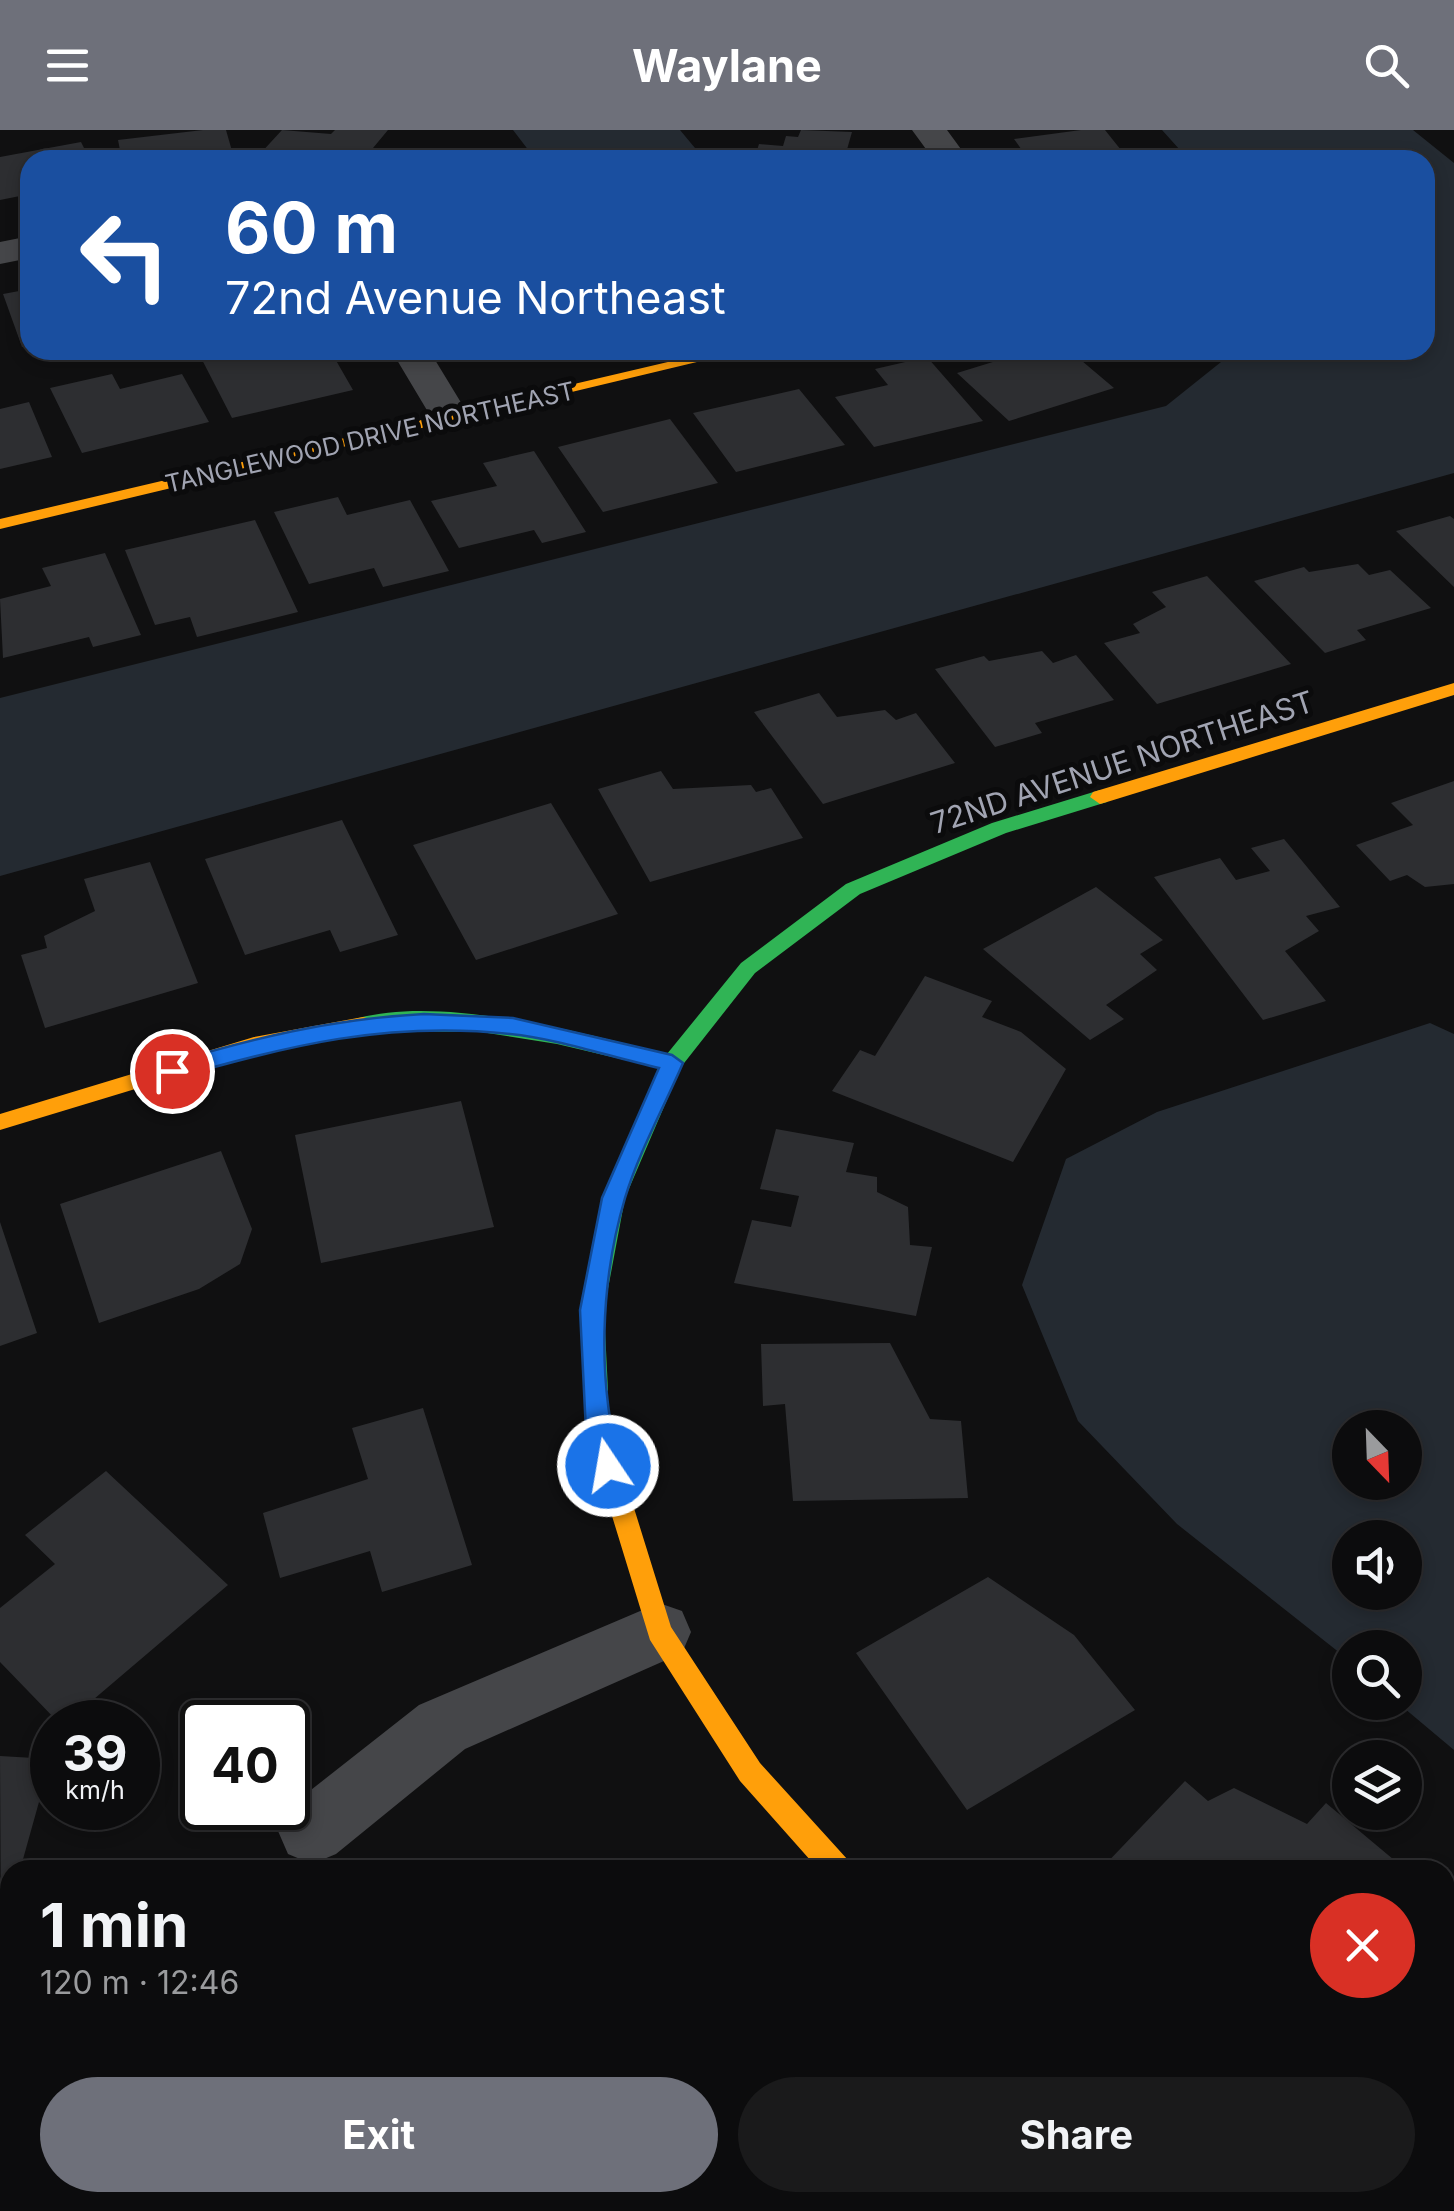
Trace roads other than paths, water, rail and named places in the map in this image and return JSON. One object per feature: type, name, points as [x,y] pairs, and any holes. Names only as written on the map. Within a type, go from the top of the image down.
[{"type":"street","points":[[416,360],[451,419]]},
{"type":"street","name":"TANGLEWOOD DRIVE NORTHEAST","points":[[0,524],[697,360]]},
{"type":"street","name":"72ND AVENUE NORTHEAST","points":[[829,1860],[750,1772],[658,1632],[598,1431],[592,1310],[614,1198],[672,1063],[748,968],[853,889],[999,828],[1454,690]]},
{"type":"street","points":[[0,1122],[276,1040],[347,1026],[424,1022],[513,1026],[672,1063]]},
{"type":"street","points":[[312,1831],[442,1727],[658,1632]]}]
